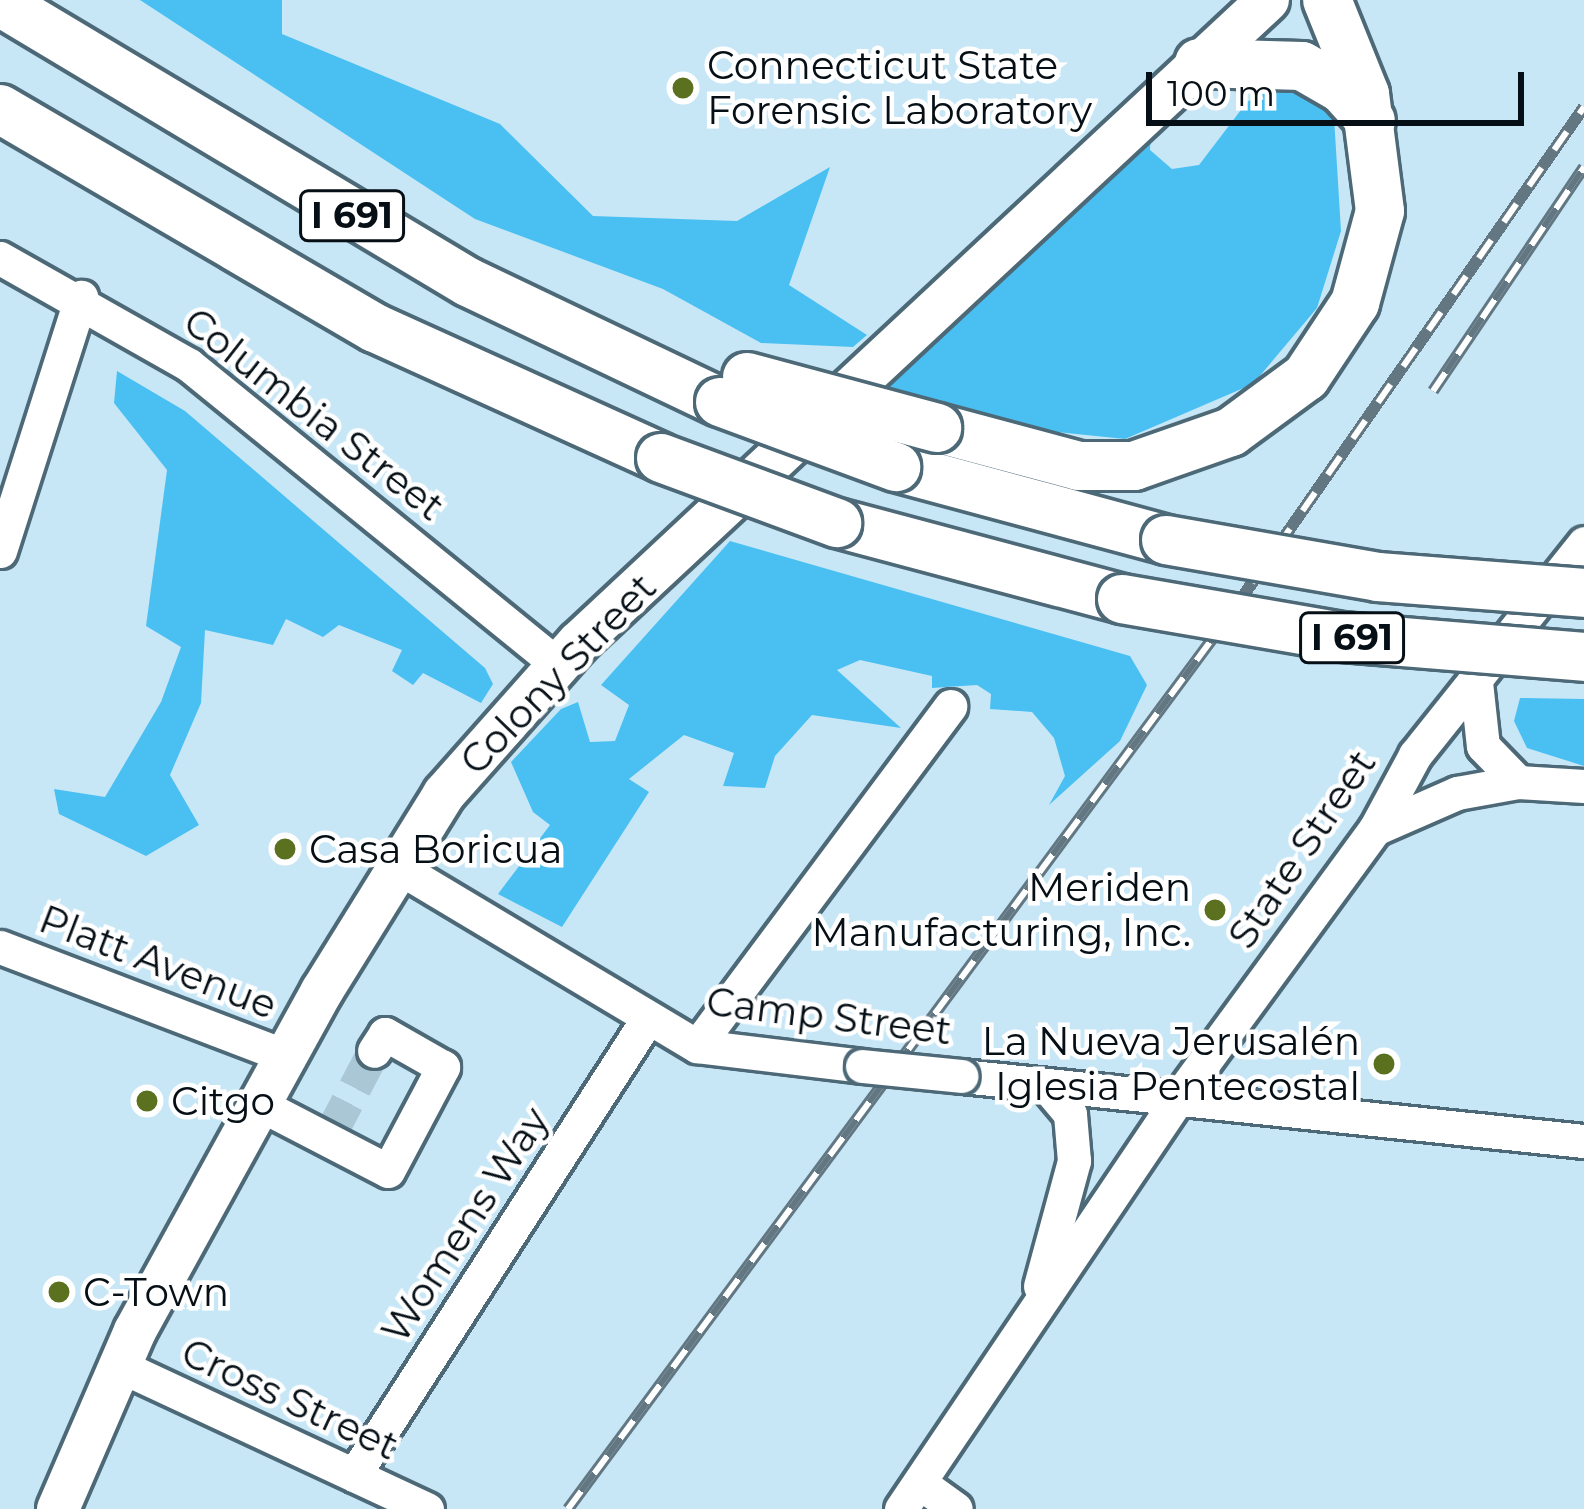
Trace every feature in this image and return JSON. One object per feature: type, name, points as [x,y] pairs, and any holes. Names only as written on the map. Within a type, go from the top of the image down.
[{"type":"highway","points":[[733,390],[1112,467],[1194,449],[1268,409],[1330,347],[1365,277],[1380,198],[1371,121],[1327,0]]},
{"type":"highway","name":"I 691","points":[[0,2],[468,282],[733,390],[896,467],[1166,540],[1378,577],[1584,593]]},
{"type":"highway","points":[[1199,63],[1302,66],[1342,89],[1371,121]]},
{"type":"highway","name":"I 691","points":[[0,109],[375,328],[661,458],[837,523],[1122,599],[1342,637],[1584,657]]},
{"type":"highway","points":[[0,137],[67,150]]},
{"type":"main road","name":"Colony Street","points":[[58,1509],[118,1365],[286,1056],[396,866],[444,794],[557,664],[1268,0]]},
{"type":"street","name":"Columbia Street","points":[[0,257],[81,297],[224,391],[557,664]]},
{"type":"street","points":[[0,551],[81,297]]},
{"type":"street","name":"State Street","points":[[910,1496],[1178,1098],[1375,829],[1415,755],[1584,544]]},
{"type":"street","points":[[1476,682],[1483,746],[1518,782]]},
{"type":"street","points":[[697,1046],[950,706]]},
{"type":"street","points":[[1375,829],[1436,799],[1518,782],[1584,786]]},
{"type":"street","name":"Camp Street","points":[[396,866],[646,1021],[697,1046],[1584,1141]]},
{"type":"street","name":"Platt Avenue","points":[[0,947],[286,1056]]},
{"type":"street","name":"Womens Way","points":[[353,1475],[646,1021]]},
{"type":"street","points":[[259,1104],[329,1136],[388,1171],[443,1067],[385,1034],[374,1051]]},
{"type":"street","points":[[1027,1328],[1074,1161],[1070,1114],[1046,1084]]},
{"type":"street","name":"Cross Street","points":[[118,1365],[427,1509]]},
{"type":"street","points":[[910,1496],[956,1509]]},
{"type":"shaded area","points":[[140,0],[282,0],[282,34],[500,124],[593,216],[737,221],[830,167],[789,285],[867,335],[853,347],[761,343],[663,289],[475,219]]},
{"type":"shaded area","points":[[1280,82],[1314,95],[1334,117],[1341,231],[1317,308],[1253,384],[1125,439],[1018,428],[881,394],[1151,132],[1150,150],[1172,169],[1199,165],[1247,102]]},
{"type":"shaded area","points":[[117,371],[185,411],[485,668],[493,684],[481,703],[423,673],[413,685],[392,671],[402,650],[339,625],[323,637],[286,619],[273,645],[205,630],[201,703],[170,775],[199,825],[146,856],[59,814],[54,789],[105,797],[161,702],[181,647],[146,626],[167,470],[114,403]]},
{"type":"shaded area","points":[[730,541],[1130,656],[1147,685],[1120,741],[1049,805],[1065,776],[1054,738],[1032,712],[990,709],[991,694],[977,685],[932,688],[932,676],[860,660],[837,670],[901,728],[812,715],[775,756],[765,788],[723,786],[734,753],[684,735],[629,779],[649,792],[562,927],[498,894],[550,825],[533,812],[511,762],[561,709],[578,702],[590,742],[615,741],[629,705],[601,685]]},
{"type":"shaded area","points":[[1520,698],[1584,699],[1584,766],[1527,748],[1514,721]]},
{"type":"tunnel","points":[[332,1131],[374,1051]]},
{"type":"railway","points":[[568,1509],[1227,619],[1584,107]]},
{"type":"railway","points":[[1433,391],[1584,167]]},
{"type":"place","name":"Connecticut State Forensic Laboratory","points":[[683,88]]},
{"type":"place","name":"Casa Boricua","points":[[285,849]]},
{"type":"place","name":"Meriden Manufacturing, Inc.","points":[[1215,910]]},
{"type":"place","name":"La Nueva Jerusalén Iglesia Pentecostal","points":[[1384,1064]]},
{"type":"place","name":"Citgo","points":[[147,1101]]},
{"type":"place","name":"C-Town","points":[[59,1292]]}]
